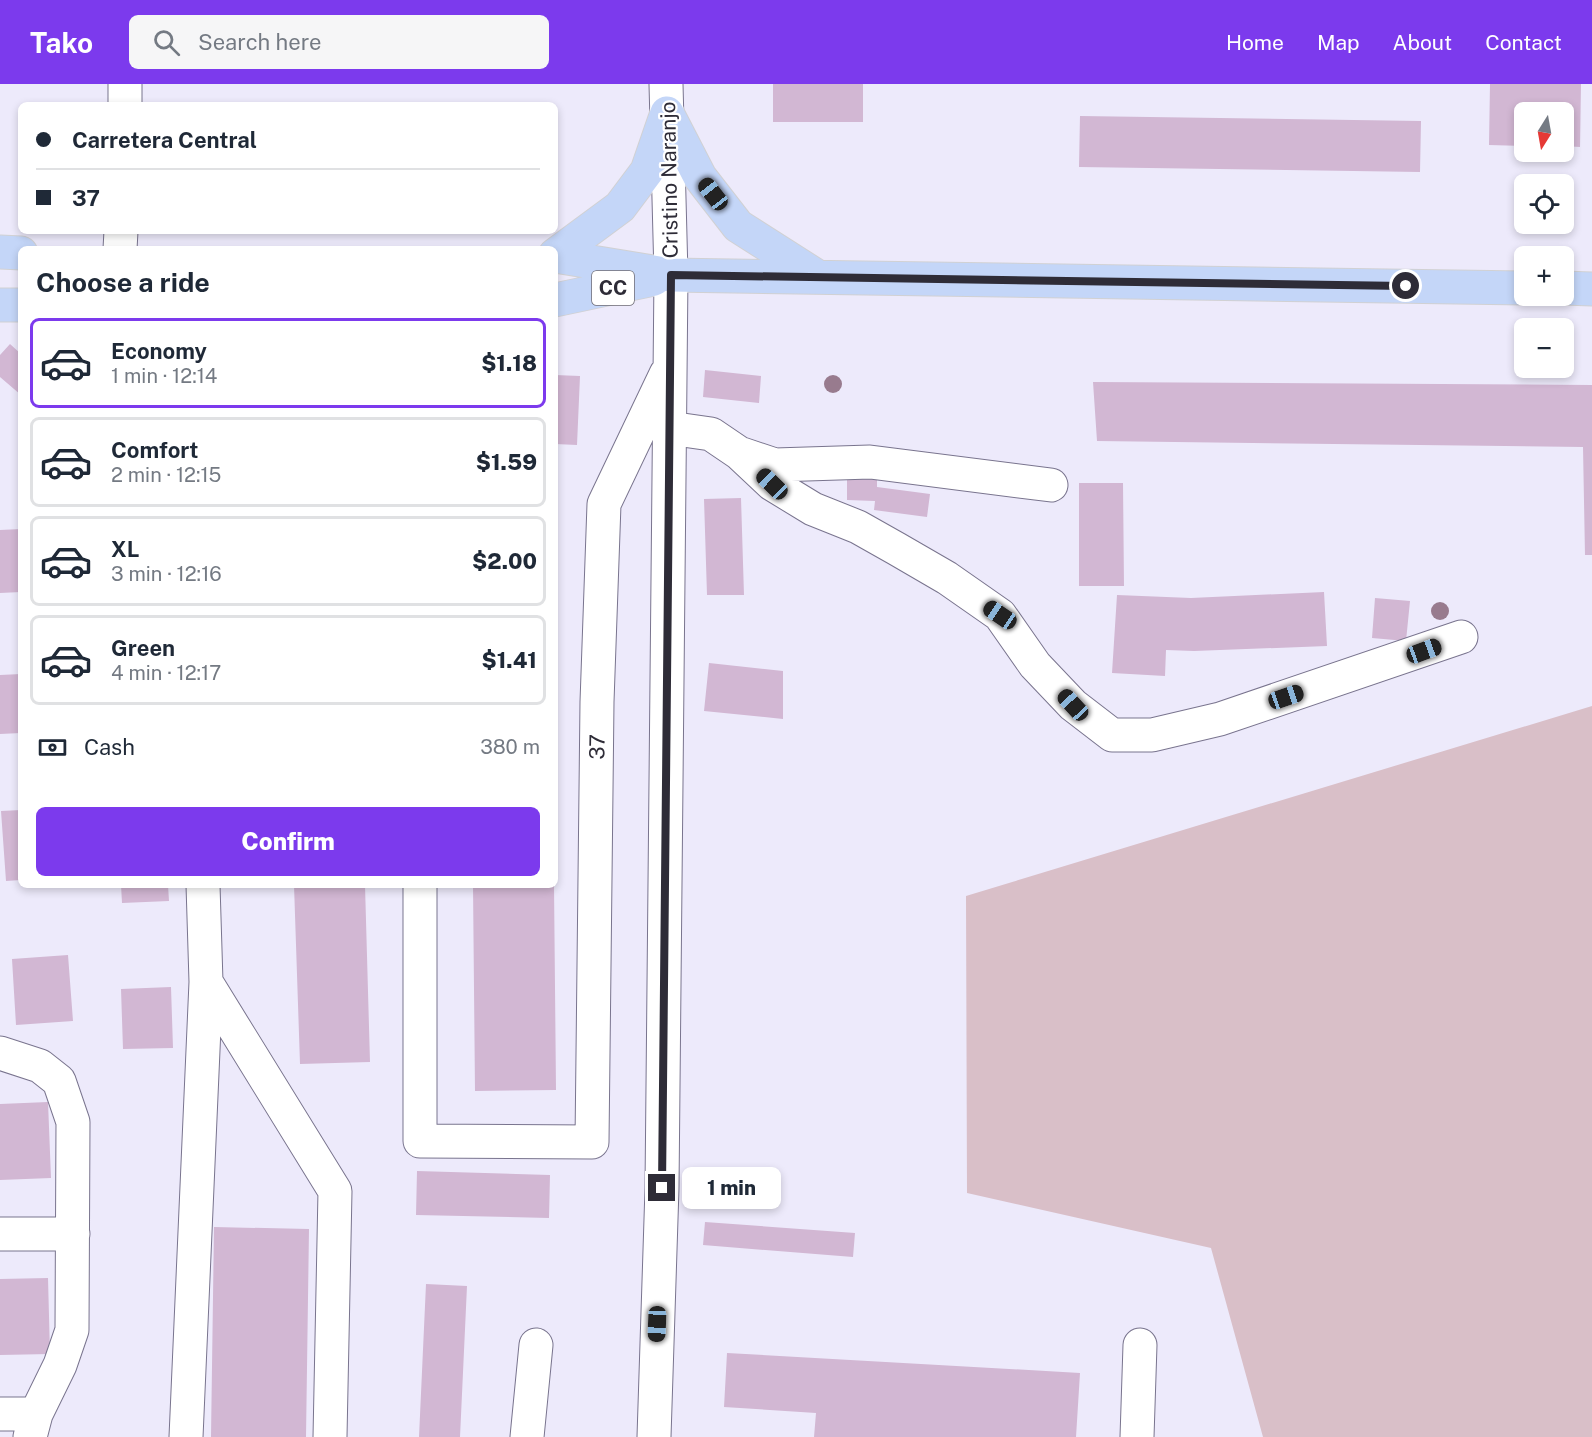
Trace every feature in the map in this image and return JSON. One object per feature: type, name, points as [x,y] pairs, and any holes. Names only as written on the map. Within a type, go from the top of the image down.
[{"type":"main road","points":[[558,253],[620,207],[647,171],[667,99]]},
{"type":"main road","points":[[667,99],[700,177],[738,226],[818,277]]},
{"type":"main road","points":[[0,252],[18,253]]},
{"type":"main road","name":"CC","points":[[558,256],[671,275],[1514,288]]},
{"type":"main road","name":"CC","points":[[558,299],[671,275]]},
{"type":"main road","points":[[1574,288],[1592,289]]},
{"type":"main road","points":[[0,305],[18,305]]},
{"type":"street","points":[[125,84],[125,102]]},
{"type":"street","name":"Cristino Naranjo","points":[[667,99],[671,275]]},
{"type":"street","name":"37","points":[[654,1437],[662,1188],[671,275]]},
{"type":"street","name":"37","points":[[420,888],[420,1141],[592,1142],[597,714],[604,504],[670,367]]},
{"type":"street","points":[[669,428],[711,434],[739,453],[772,484],[813,509],[858,527],[897,549],[1000,615],[1035,665],[1073,705],[1112,735],[1152,735],[1221,719],[1461,637]]},
{"type":"street","points":[[739,453],[775,465],[870,462],[1052,485]]},
{"type":"street","points":[[186,1437],[206,982],[203,888]]},
{"type":"street","points":[[206,982],[335,1191],[330,1437]]},
{"type":"street","points":[[0,1053],[40,1066],[59,1081],[73,1122],[72,1330],[60,1365],[33,1426],[0,1414]]},
{"type":"street","points":[[0,1234],[73,1234]]},
{"type":"street","points":[[527,1437],[536,1345]]},
{"type":"street","points":[[1137,1437],[1140,1345]]},
{"type":"shaded area","points":[[1592,706],[1592,1437],[1263,1437],[1211,1248],[967,1193],[966,896]]},
{"type":"building","points":[[773,84],[863,84],[863,122],[773,122]]},
{"type":"building","points":[[1490,84],[1581,84],[1580,147],[1574,147],[1574,102],[1514,102],[1514,146],[1489,145]]},
{"type":"building","points":[[1080,116],[1421,121],[1420,172],[1079,167]]},
{"type":"building","points":[[10,344],[18,351],[18,392],[0,377],[0,355]]},
{"type":"building","points":[[705,370],[761,376],[759,403],[703,397]]},
{"type":"building","points":[[558,375],[580,376],[577,445],[558,444]]},
{"type":"building","points":[[1093,382],[1592,385],[1592,555],[1585,555],[1583,447],[1097,441]]},
{"type":"building","points":[[847,474],[877,475],[877,487],[930,494],[927,517],[874,510],[875,501],[847,500]]},
{"type":"building","points":[[1079,483],[1123,483],[1124,586],[1079,586]]},
{"type":"building","points":[[741,498],[744,595],[707,595],[704,499]]},
{"type":"building","points":[[18,529],[18,592],[0,593],[0,530]]},
{"type":"building","points":[[1324,592],[1327,646],[1166,650],[1165,676],[1112,673],[1117,595],[1191,598]]},
{"type":"building","points":[[1375,598],[1410,601],[1406,641],[1372,638]]},
{"type":"building","points":[[709,663],[783,671],[783,719],[704,711]]},
{"type":"building","points":[[18,674],[18,733],[0,734],[0,675]]},
{"type":"building","points":[[18,810],[18,880],[6,881],[1,811]]},
{"type":"building","points":[[121,888],[168,888],[169,901],[122,903]]},
{"type":"building","points":[[294,888],[365,888],[370,1062],[300,1064]]},
{"type":"building","points":[[473,888],[554,888],[556,1090],[475,1091]]},
{"type":"building","points":[[68,955],[73,1021],[16,1025],[12,959]]},
{"type":"building","points":[[171,987],[173,1048],[123,1049],[121,989]]},
{"type":"building","points":[[48,1102],[51,1178],[0,1180],[0,1104]]},
{"type":"building","points":[[417,1171],[550,1175],[549,1218],[416,1215]]},
{"type":"building","points":[[705,1222],[855,1233],[853,1257],[703,1245]]},
{"type":"building","points":[[214,1227],[309,1229],[306,1437],[211,1437]]},
{"type":"building","points":[[48,1278],[50,1354],[0,1355],[0,1279]]},
{"type":"building","points":[[426,1284],[467,1286],[460,1437],[419,1437]]},
{"type":"building","points":[[727,1353],[1080,1373],[1076,1437],[814,1437],[816,1413],[724,1407]]},
{"type":"route","points":[[662,1188],[671,275],[1406,286]]}]
